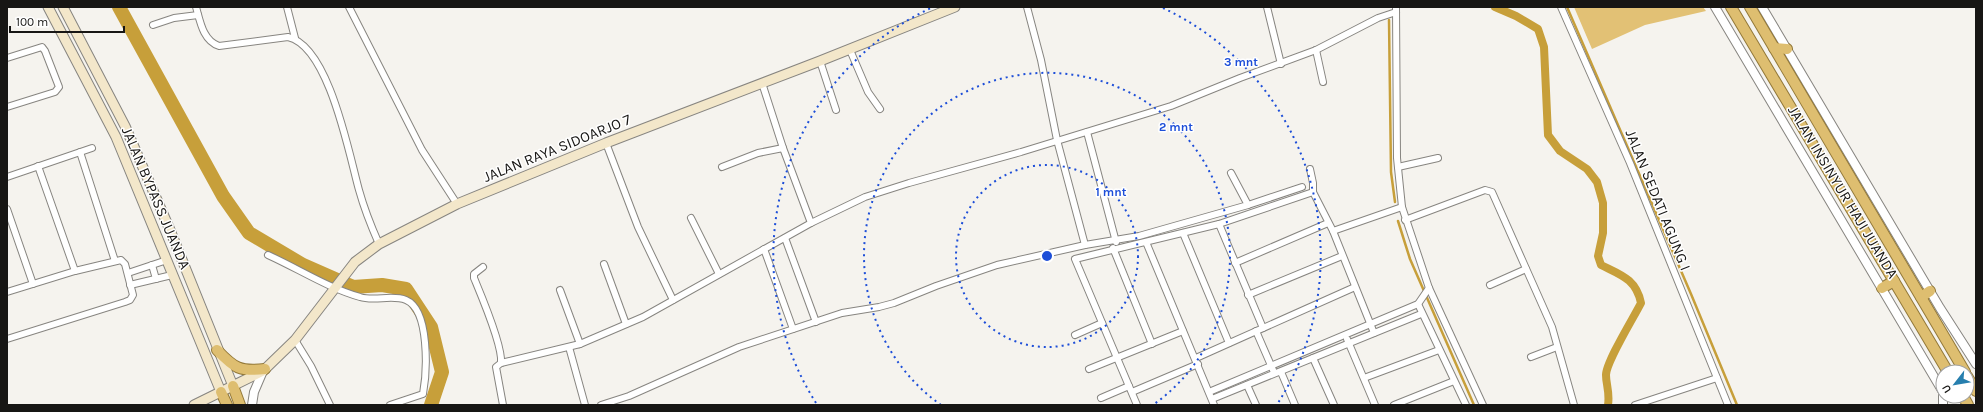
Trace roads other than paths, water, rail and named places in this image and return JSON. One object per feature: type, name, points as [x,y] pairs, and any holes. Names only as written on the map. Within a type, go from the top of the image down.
[{"type":"highway","name":"JALAN INSINYUR HAJI JUANDA","points":[[1731,7],[1943,364]]},
{"type":"highway","name":"JALAN INSINYUR HAJI JUANDA","points":[[1750,7],[1960,364]]},
{"type":"highway","points":[[1774,48],[1787,49]]},
{"type":"highway","points":[[1882,288],[1894,281]]},
{"type":"highway","points":[[1921,297],[1930,291]]},
{"type":"highway","points":[[217,350],[229,362],[242,370],[264,370]]},
{"type":"highway","name":"JALAN BYPASS JUANDA","points":[[233,386],[240,405]]},
{"type":"highway","name":"JALAN BYPASS JUANDA","points":[[221,392],[227,405]]},
{"type":"main road","name":"JALAN BYPASS JUANDA","points":[[48,7],[112,130],[221,392]]},
{"type":"main road","name":"JALAN BYPASS JUANDA","points":[[63,7],[125,126],[170,230],[217,350],[233,386]]},
{"type":"main road","name":"JALAN RAYA SIDOARJO 7","points":[[194,405],[264,370],[295,340],[345,273],[355,262],[378,244],[457,204],[606,143],[820,62],[955,7]]},
{"type":"street","points":[[196,7],[208,40],[219,46],[283,37],[295,38]]},
{"type":"street","points":[[287,7],[295,38],[314,58],[337,106],[359,190],[378,244]]},
{"type":"street","points":[[349,7],[422,150],[457,204]]},
{"type":"street","points":[[1027,7],[1041,60],[1057,140],[1085,245]]},
{"type":"street","points":[[1267,7],[1281,64]]},
{"type":"street","name":"JALAN SEDATI AGUNG I","points":[[1561,7],[1630,164],[1728,405]]},
{"type":"street","name":"JALAN INSINYUR HAJI JUANDA","points":[[1715,7],[1935,378]]},
{"type":"street","name":"JALAN INSINYUR HAJI JUANDA","points":[[1762,7],[1930,291],[1976,364]]},
{"type":"street","points":[[503,405],[496,366],[501,363],[580,344],[626,324],[673,300],[811,223],[870,195],[1021,152],[1171,106],[1240,78],[1316,50],[1396,10],[1398,167],[1402,207],[1427,289],[1483,405]]},
{"type":"street","points":[[153,25],[174,18],[198,15]]},
{"type":"street","points":[[7,58],[42,47],[45,51],[59,88],[55,92],[7,107]]},
{"type":"street","points":[[850,50],[868,92],[880,109]]},
{"type":"street","points":[[1316,50],[1322,82]]},
{"type":"street","points":[[820,62],[836,110]]},
{"type":"street","points":[[762,84],[783,148],[811,223]]},
{"type":"street","points":[[1087,132],[1116,238],[1115,248],[1152,344]]},
{"type":"street","points":[[606,143],[638,228],[673,300]]},
{"type":"street","points":[[7,177],[92,148]]},
{"type":"street","points":[[722,167],[758,153],[783,148]]},
{"type":"street","points":[[80,152],[115,261]]},
{"type":"street","points":[[1398,167],[1438,158]]},
{"type":"street","points":[[38,166],[75,271]]},
{"type":"street","points":[[1310,169],[1313,183],[1312,192],[1333,231],[1374,332]]},
{"type":"street","points":[[1231,173],[1248,205]]},
{"type":"street","points":[[601,405],[629,396],[739,347],[842,313],[894,303],[936,286],[997,265],[1116,238],[1146,234],[1248,205],[1302,187]]},
{"type":"street","points":[[1405,220],[1486,190],[1491,191],[1552,327],[1574,405]]},
{"type":"street","points":[[1137,405],[1074,260],[1115,248],[1219,224],[1312,192]]},
{"type":"street","points":[[1333,231],[1402,207]]},
{"type":"street","points":[[7,209],[33,284]]},
{"type":"street","points":[[691,218],[719,274]]},
{"type":"street","points":[[1235,263],[1328,223]]},
{"type":"street","points":[[1219,224],[1263,328]]},
{"type":"street","points":[[1183,233],[1229,343]]},
{"type":"street","points":[[786,238],[816,322]]},
{"type":"street","points":[[1146,242],[1213,402],[1247,385],[1281,372],[1349,342],[1422,314]]},
{"type":"street","points":[[764,249],[793,329]]},
{"type":"street","points":[[268,255],[361,298],[372,300],[393,298],[404,299],[414,306],[420,315],[424,336],[427,371],[423,394],[390,405]]},
{"type":"street","points":[[1248,295],[1342,256]]},
{"type":"street","points":[[128,273],[167,260]]},
{"type":"street","points":[[7,292],[75,271],[115,261],[124,262],[133,295],[130,300],[7,339]]},
{"type":"street","points":[[604,264],[626,324]]},
{"type":"street","points":[[152,265],[156,279]]},
{"type":"street","points":[[483,267],[474,274],[474,278],[488,313],[501,355],[501,363]]},
{"type":"street","points":[[1490,285],[1526,269]]},
{"type":"street","points":[[130,285],[172,275]]},
{"type":"street","points":[[1132,392],[1197,361],[1229,343],[1355,287]]},
{"type":"street","points":[[1209,392],[1272,367],[1419,302],[1427,289]]},
{"type":"street","points":[[560,290],[580,344]]},
{"type":"street","points":[[1419,302],[1422,314],[1466,405]]},
{"type":"street","points":[[1075,335],[1102,323]]},
{"type":"street","points":[[1089,368],[1184,331]]},
{"type":"street","points":[[1256,331],[1274,374]]},
{"type":"street","points":[[1345,334],[1375,405]]},
{"type":"street","points":[[295,340],[311,366],[330,405]]},
{"type":"street","points":[[569,347],[585,405]]},
{"type":"street","points":[[1532,357],[1557,347]]},
{"type":"street","points":[[1364,378],[1439,350]]},
{"type":"street","points":[[1313,358],[1334,405]]},
{"type":"street","points":[[252,405],[254,392],[264,370]]},
{"type":"street","points":[[1281,372],[1295,405]]},
{"type":"street","points":[[1635,405],[1717,378]]},
{"type":"street","points":[[1394,405],[1454,381]]},
{"type":"street","points":[[1247,385],[1256,405]]},
{"type":"street","points":[[1101,398],[1129,386]]},
{"type":"waterway","points":[[119,7],[223,196],[249,233],[303,265],[353,287],[382,285],[406,289],[431,327],[442,372],[431,405]]},
{"type":"waterway","points":[[1495,7],[1516,16],[1538,29],[1544,47],[1548,135],[1560,151],[1587,169],[1597,182],[1603,203],[1603,233],[1598,256],[1601,265],[1627,279],[1639,295],[1641,303],[1615,350],[1607,369],[1606,375],[1609,396],[1608,405]]},
{"type":"waterway","points":[[1567,7],[1691,294],[1737,405]]},
{"type":"waterway","points":[[1389,20],[1391,172],[1395,202]]},
{"type":"waterway","points":[[1398,221],[1410,259],[1474,405]]}]
